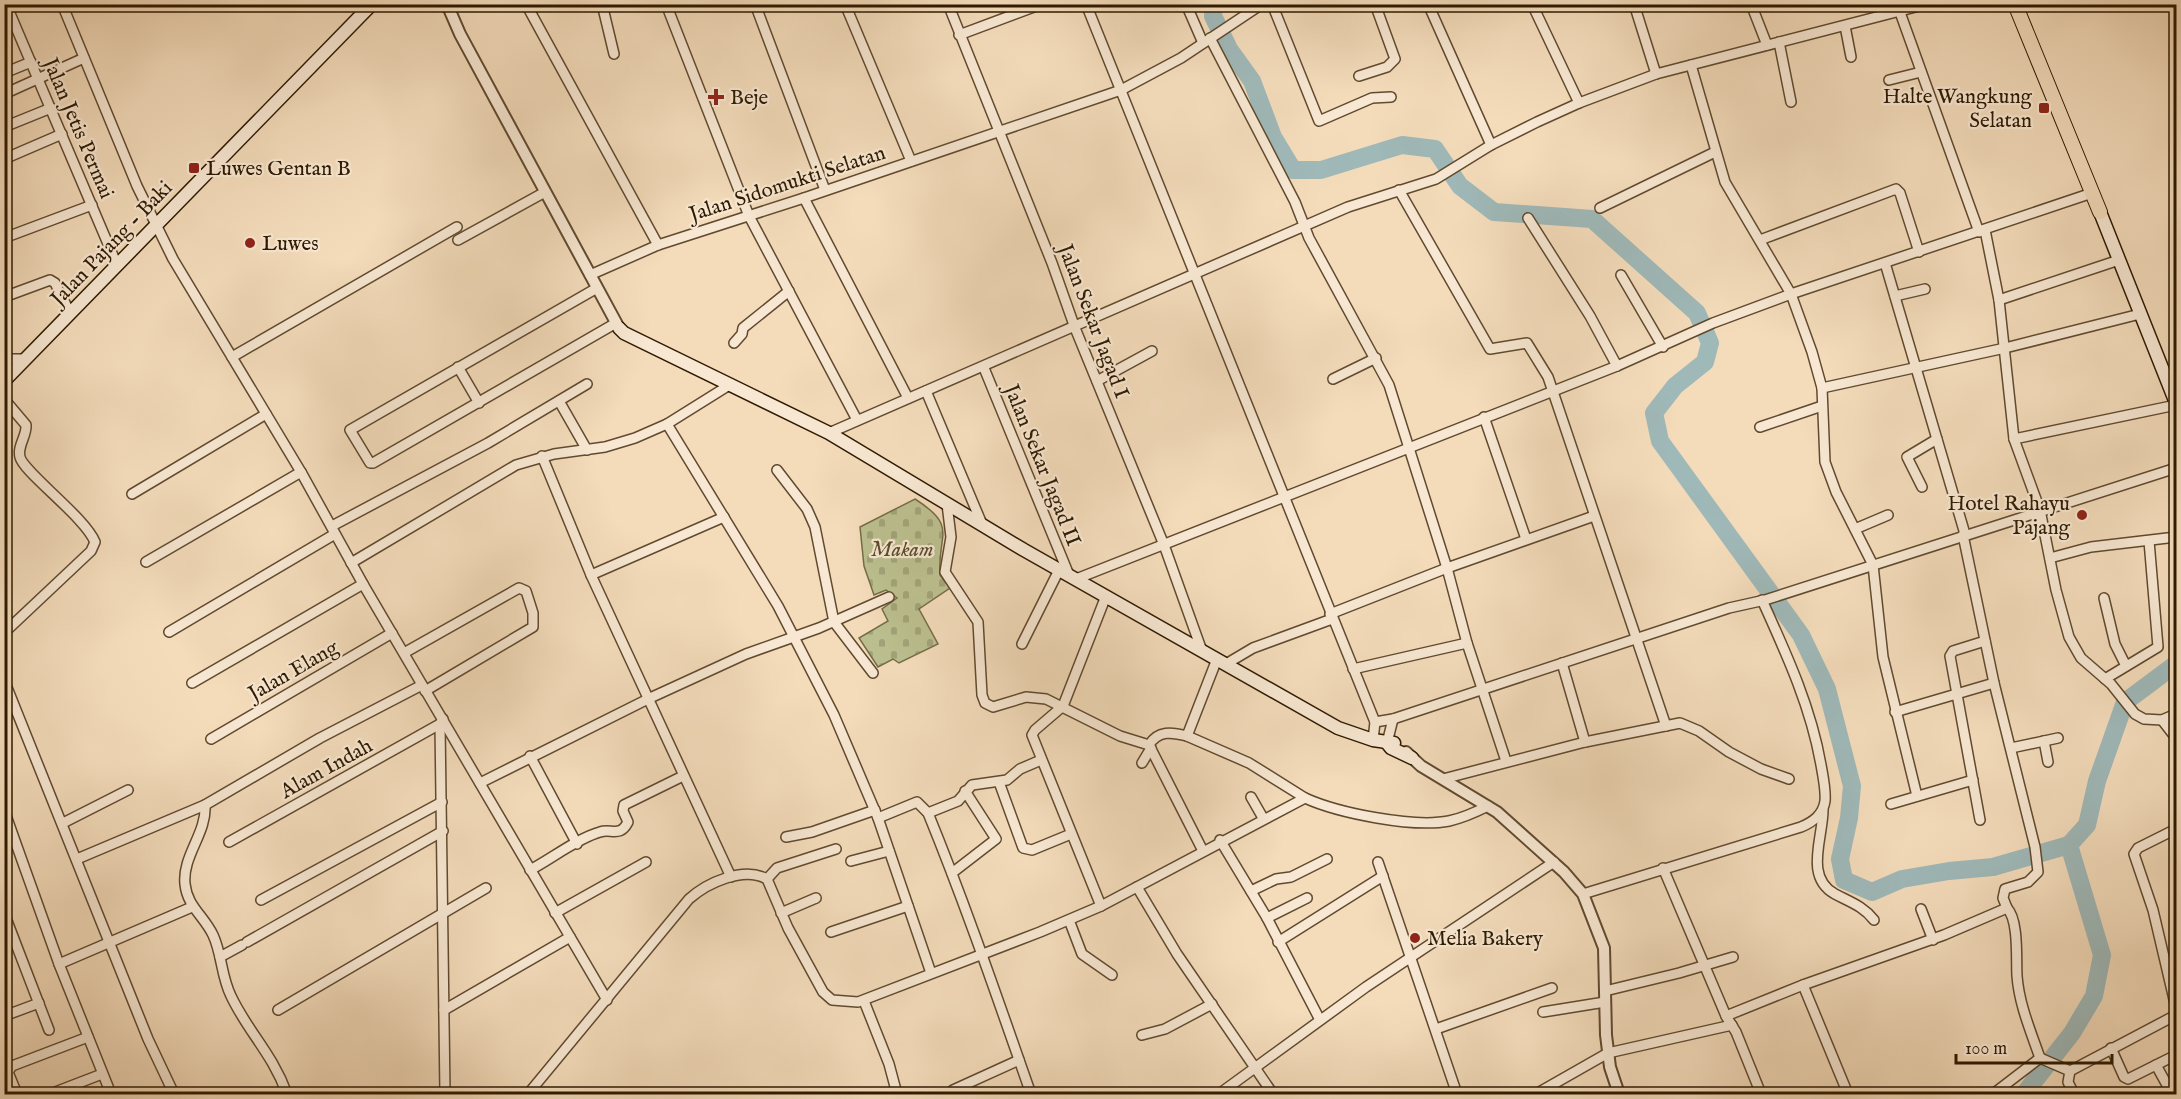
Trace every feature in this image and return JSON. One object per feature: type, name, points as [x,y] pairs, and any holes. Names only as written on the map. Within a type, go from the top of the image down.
[{"type":"main road","name":"Jalan Pajang - Baki","points":[[4,381],[372,4]]},
{"type":"main road","points":[[2015,4],[2176,404]]},
{"type":"main road","points":[[617,325],[624,333],[829,433],[982,526],[1338,728],[1373,740],[1391,743],[1390,748],[1412,758]]},
{"type":"street","name":"Jalan Jetis Permai","points":[[6,4],[9,24],[31,62],[117,265]]},
{"type":"street","points":[[62,4],[156,225],[301,472],[442,722],[607,1000]]},
{"type":"street","points":[[447,4],[460,34],[590,275],[595,289],[617,325],[372,464],[350,430],[595,289]]},
{"type":"street","points":[[526,4],[658,245]]},
{"type":"street","points":[[602,4],[614,54]]},
{"type":"street","points":[[666,4],[749,216],[789,291],[853,422],[849,445]]},
{"type":"street","points":[[755,4],[825,190]]},
{"type":"street","points":[[845,4],[911,161]]},
{"type":"street","name":"Jalan Sekar Jagad I","points":[[948,4],[1052,263],[1075,328],[1164,545],[1202,651]]},
{"type":"street","points":[[959,35],[1042,4]]},
{"type":"street","points":[[1086,4],[1375,722],[1373,740]]},
{"type":"street","points":[[1186,4],[1210,38],[1389,385],[1407,448],[1447,568],[1467,643],[1506,761]]},
{"type":"street","name":"Jalan Sidomukti Selatan","points":[[590,275],[658,245],[1121,90],[1210,38],[1262,4]]},
{"type":"street","points":[[1272,4],[1319,121],[1372,98],[1391,97]]},
{"type":"street","points":[[1359,76],[1387,67],[1395,59],[1375,4]]},
{"type":"street","points":[[1428,4],[1491,145]]},
{"type":"street","points":[[1532,4],[1579,103]]},
{"type":"street","points":[[1634,4],[1656,74]]},
{"type":"street","points":[[1751,4],[1767,45]]},
{"type":"street","points":[[829,433],[984,368],[1348,207],[1436,179],[1491,145],[1579,103],[1656,74],[1845,26],[1898,8],[1927,4]]},
{"type":"street","points":[[1898,8],[1982,231],[1999,300],[2014,440],[2040,510],[2063,620],[2074,650],[2114,687],[2131,709],[2144,718],[2162,720],[2176,714]]},
{"type":"street","points":[[1845,26],[1851,57]]},
{"type":"street","points":[[1779,42],[1791,102]]},
{"type":"street","points":[[4,94],[84,58]]},
{"type":"street","points":[[4,73],[31,62]]},
{"type":"street","points":[[1691,65],[1725,182],[1791,294],[1822,388],[1825,462],[1836,492],[1873,565],[1879,632],[1895,712],[1917,796]]},
{"type":"street","points":[[1889,81],[1921,72]]},
{"type":"street","points":[[4,127],[51,108]]},
{"type":"street","points":[[4,159],[62,134]]},
{"type":"street","points":[[1600,208],[1715,152]]},
{"type":"street","points":[[1760,240],[1896,189],[1900,193],[1918,252]]},
{"type":"street","points":[[1399,190],[1490,349],[1527,343],[1554,389],[1665,726]]},
{"type":"street","points":[[458,240],[545,192]]},
{"type":"street","points":[[1022,644],[1068,575],[1096,573],[1554,389],[1617,366],[1713,323],[1791,294],[2092,193]]},
{"type":"street","points":[[804,198],[908,398]]},
{"type":"street","points":[[4,238],[92,205]]},
{"type":"street","points":[[1528,218],[1590,316],[1617,366]]},
{"type":"street","points":[[232,357],[457,227]]},
{"type":"street","points":[[1999,300],[2119,260]]},
{"type":"street","points":[[1885,263],[1964,535],[1994,683],[2035,847],[2038,873],[2028,882],[2005,889],[2003,898],[2013,921],[2017,979],[2022,1002],[2042,1058],[2068,1070]]},
{"type":"street","points":[[1621,275],[1662,347]]},
{"type":"street","points":[[4,297],[50,280],[55,283],[70,313]]},
{"type":"street","points":[[1895,296],[1925,289]]},
{"type":"street","points":[[734,344],[742,334],[743,328],[789,291]]},
{"type":"street","points":[[1822,388],[2005,348],[2140,314]]},
{"type":"street","points":[[1097,381],[1152,351]]},
{"type":"street","points":[[1333,379],[1376,358]]},
{"type":"street","points":[[4,359],[25,359]]},
{"type":"street","points":[[458,367],[479,403]]},
{"type":"street","name":"Jalan Sekar Jagad II","points":[[984,368],[1068,575]]},
{"type":"street","points":[[170,633],[333,530],[488,443],[587,384]]},
{"type":"street","points":[[351,563],[503,472],[542,456],[619,444],[667,424],[731,384]]},
{"type":"street","points":[[926,391],[982,526]]},
{"type":"street","points":[[4,399],[26,425],[20,450],[21,461],[60,499],[95,542],[91,551],[4,633]]},
{"type":"street","points":[[559,401],[587,450]]},
{"type":"street","points":[[2014,440],[2176,404]]},
{"type":"street","points":[[1760,427],[1822,406]]},
{"type":"street","points":[[132,494],[266,414]]},
{"type":"street","points":[[1484,417],[1526,539]]},
{"type":"street","points":[[667,424],[794,636],[849,746],[876,814],[931,973]]},
{"type":"street","points":[[1922,487],[1907,457],[1937,439]]},
{"type":"street","points":[[542,456],[591,574],[731,877]]},
{"type":"street","points":[[1375,722],[1393,719],[1482,688],[2176,468]]},
{"type":"street","points":[[777,470],[802,502],[815,527],[834,622],[873,673]]},
{"type":"street","points":[[146,562],[301,472]]},
{"type":"street","points":[[947,504],[951,537],[945,572],[978,622],[983,700],[993,707],[1034,697],[1063,706],[1120,736],[1150,747],[1203,851]]},
{"type":"street","points":[[1855,529],[1888,515]]},
{"type":"street","points":[[1187,736],[1221,662],[1447,568],[1594,516]]},
{"type":"street","points":[[591,574],[724,517]]},
{"type":"street","points":[[2050,558],[2091,547],[2176,537]]},
{"type":"street","points":[[2105,679],[2150,654],[2160,642],[2149,541]]},
{"type":"street","points":[[4,573],[4,589]]},
{"type":"street","points":[[1091,587],[1096,573]]},
{"type":"street","points":[[192,683],[363,584]]},
{"type":"street","points":[[76,859],[204,805],[320,738],[424,688],[532,627],[533,613],[526,591],[519,588],[404,653]]},
{"type":"street","points":[[1101,906],[1041,760],[1033,732],[1063,706],[1106,596]]},
{"type":"street","points":[[480,783],[650,698],[889,597]]},
{"type":"street","points":[[2104,598],[2115,644],[2126,666]]},
{"type":"street","points":[[1763,600],[1808,708],[1823,777],[1825,793],[1817,866],[1820,879],[1830,891],[1864,909],[1874,920]]},
{"type":"street","name":"Jalan Elang","points":[[211,739],[392,633]]},
{"type":"street","points":[[1980,819],[1950,654],[1985,641]]},
{"type":"street","points":[[1353,669],[1467,643]]},
{"type":"street","points":[[1562,663],[1585,742]]},
{"type":"street","points":[[4,680],[148,1039],[174,1095]]},
{"type":"street","points":[[1895,712],[1994,683]]},
{"type":"street","points":[[1391,743],[1393,719]]},
{"type":"street","points":[[2162,720],[2176,738]]},
{"type":"street","points":[[442,722],[445,1095]]},
{"type":"street","name":"Alam Indah","points":[[229,842],[442,722]]},
{"type":"street","points":[[1443,779],[1585,742],[1676,723],[1689,725],[1729,752],[1761,769],[1789,779]]},
{"type":"street","points":[[1142,763],[1155,737],[1166,733],[1187,736],[1248,763],[1305,798],[1344,812],[1437,822],[1461,818],[1488,806]]},
{"type":"street","points":[[2011,748],[2058,738]]},
{"type":"street","points":[[2044,741],[2048,762]]},
{"type":"street","points":[[530,756],[577,844]]},
{"type":"street","points":[[1412,758],[1488,806],[1554,862],[1583,894],[1597,923],[1604,948],[1608,1053],[1619,1095]]},
{"type":"street","points":[[928,813],[953,804],[962,798],[965,791],[972,785],[999,782],[1041,760]]},
{"type":"street","points":[[530,870],[600,832],[615,833],[628,822],[623,811],[624,805],[683,776]]},
{"type":"street","points":[[1891,804],[1973,780]]},
{"type":"street","points":[[999,782],[1023,848],[1032,850],[1071,834]]},
{"type":"street","points":[[63,823],[128,790]]},
{"type":"street","points":[[952,873],[996,839],[965,791]]},
{"type":"street","points":[[1251,797],[1263,818]]},
{"type":"street","points":[[527,1094],[689,899],[708,886],[731,877],[759,876],[767,879],[781,913],[823,992],[839,1001],[864,1001],[1101,906],[1220,840],[1305,798]]},
{"type":"street","points":[[261,900],[442,801]]},
{"type":"street","points":[[786,837],[812,832],[917,802],[928,813],[966,906],[980,955],[1031,1095]]},
{"type":"street","points":[[204,805],[203,822],[186,872],[185,882],[192,907],[209,927],[231,997],[266,1048],[286,1095]]},
{"type":"street","points":[[1583,894],[1801,827],[1813,821],[1823,808]]},
{"type":"street","points":[[4,810],[66,960],[88,1037],[111,1095]]},
{"type":"street","points":[[2176,829],[2138,848],[2134,857],[2153,910],[2176,1008]]},
{"type":"street","points":[[220,957],[443,831]]},
{"type":"street","points":[[1220,840],[1267,918],[1320,1020]]},
{"type":"street","points":[[767,879],[777,868],[836,849]]},
{"type":"street","points":[[851,861],[889,851]]},
{"type":"street","points":[[1251,891],[1276,879],[1291,877],[1327,859]]},
{"type":"street","points":[[555,913],[646,862]]},
{"type":"street","points":[[1378,862],[1457,1095]]},
{"type":"street","points":[[1219,1095],[1410,957],[1554,862]]},
{"type":"street","points":[[1662,868],[1761,1095]]},
{"type":"street","points":[[1278,942],[1383,876]]},
{"type":"street","points":[[1137,887],[1273,1095]]},
{"type":"street","points":[[278,1010],[486,888]]},
{"type":"street","points":[[781,913],[816,898]]},
{"type":"street","points":[[1267,918],[1307,898]]},
{"type":"street","points":[[831,932],[908,906]]},
{"type":"street","points":[[66,960],[192,907]]},
{"type":"street","points":[[1726,1016],[1803,985],[1933,940],[2007,908]]},
{"type":"street","points":[[1921,909],[1933,940]]},
{"type":"street","points":[[4,913],[49,1030]]},
{"type":"street","points":[[1069,920],[1082,954],[1112,975]]},
{"type":"street","points":[[444,1010],[570,937]]},
{"type":"street","points":[[1543,1012],[1605,996],[1733,957]]},
{"type":"street","points":[[1803,985],[1848,1095]]},
{"type":"street","points":[[1436,1029],[1552,988]]},
{"type":"street","points":[[864,1001],[889,1064],[897,1095]]},
{"type":"street","points":[[4,1016],[39,1003]]},
{"type":"street","points":[[1142,1035],[1165,1029],[1212,1004]]},
{"type":"street","points":[[2068,1070],[2176,1015]]},
{"type":"street","points":[[1536,1095],[1608,1053],[1732,1026]]},
{"type":"street","points":[[17,1095],[7,1080],[8,1072],[17,1062],[88,1037]]},
{"type":"street","points":[[2111,1048],[2126,1078],[2176,1055]]},
{"type":"street","points":[[1993,1095],[2042,1058]]},
{"type":"street","points":[[953,1090],[1019,1060]]},
{"type":"street","points":[[2156,1065],[2172,1095]]},
{"type":"street","points":[[2068,1070],[2068,1082],[2074,1095]]},
{"type":"street","points":[[50,1095],[102,1074]]},
{"type":"green space","name":"Makam","points":[[915,499],[937,517],[943,532],[940,575],[950,588],[919,609],[938,644],[899,663],[893,659],[878,667],[859,638],[888,621],[882,609],[897,598],[886,590],[874,595],[864,566],[860,527]]},
{"type":"waterway","points":[[1214,4],[1213,16],[1229,49],[1252,81],[1273,137],[1293,170],[1321,170],[1402,145],[1435,149],[1460,186],[1494,212],[1592,219],[1697,313],[1710,343],[1705,362],[1675,386],[1654,413],[1660,441],[1801,635],[1827,689],[1852,786],[1849,818],[1840,859],[1844,880],[1872,892],[1902,879],[1993,867],[2069,845]]},
{"type":"waterway","points":[[2024,1094],[2072,1033],[2094,996],[2102,955],[2069,845],[2087,825],[2097,781],[2125,702],[2176,664]]},
{"type":"place","name":"Beje","points":[[716,97]]},
{"type":"place","name":"Halte Wangkung Selatan","points":[[2044,108]]},
{"type":"place","name":"Luwes Gentan B","points":[[194,168]]},
{"type":"place","name":"Luwes","points":[[250,243]]},
{"type":"place","name":"Hotel Rahayu Pajang","points":[[2082,515]]},
{"type":"place","name":"Melia Bakery","points":[[1415,938]]}]
